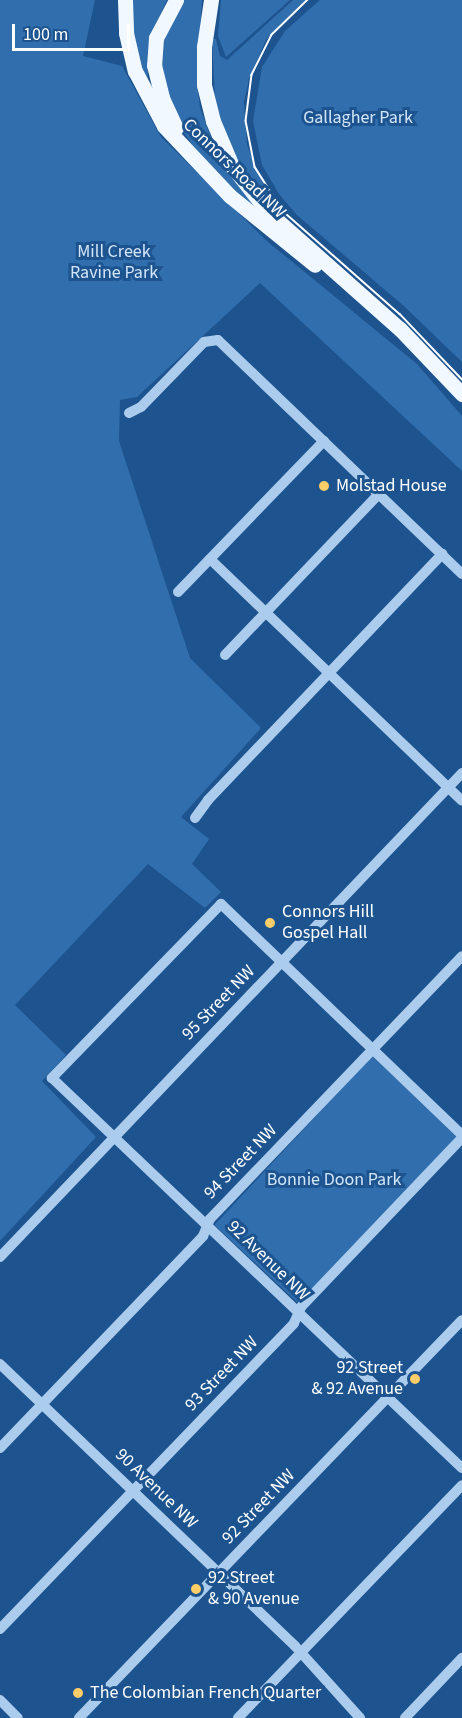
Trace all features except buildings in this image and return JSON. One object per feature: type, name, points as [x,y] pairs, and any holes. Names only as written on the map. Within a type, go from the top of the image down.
[{"type":"main road","name":"Connors Road NW","points":[[125,0],[130,52],[147,98],[175,141],[230,196],[284,244],[360,295]]},
{"type":"main road","points":[[176,0],[156,38],[157,83],[169,118],[230,196]]},
{"type":"main road","name":"Connors Road NW","points":[[211,0],[204,46],[204,85],[213,121],[232,166],[268,212],[360,295],[462,394]]},
{"type":"street","points":[[129,413],[141,407],[212,338],[324,441],[462,574]]},
{"type":"street","points":[[178,592],[324,441]]},
{"type":"street","points":[[225,655],[379,494]]},
{"type":"street","points":[[195,818],[208,800],[442,554]]},
{"type":"street","points":[[210,559],[462,801]]},
{"type":"street","name":"95 Street NW","points":[[0,1257],[462,773]]},
{"type":"street","name":"92 Avenue NW","points":[[282,962],[220,904],[52,1078],[462,1468]]},
{"type":"street","name":"94 Street NW","points":[[0,1448],[203,1236],[210,1219],[462,956]]},
{"type":"street","points":[[282,962],[462,1137]]},
{"type":"street","name":"93 Street NW","points":[[0,1629],[294,1323],[298,1313],[462,1137]]},
{"type":"street","name":"92 Street NW","points":[[79,1718],[462,1320]]},
{"type":"street","name":"90 Avenue NW","points":[[0,1364],[301,1652],[360,1718]]},
{"type":"street","points":[[238,1718],[462,1485]]},
{"type":"street","points":[[405,1718],[462,1658]]},
{"type":"street","points":[[0,1700],[18,1718]]},
{"type":"green space","name":"Mill Creek Ravine Park","points":[[0,0],[95,0],[83,56],[122,66],[161,137],[268,242],[417,364],[462,416],[462,471],[260,283],[137,397],[120,400],[119,441],[190,658],[261,728],[181,817],[209,839],[192,864],[221,892],[205,908],[148,864],[15,1005],[66,1055],[42,1081],[96,1137],[0,1241]]},
{"type":"green space","points":[[130,0],[167,0],[150,37],[147,86],[131,32]]},
{"type":"green space","points":[[183,0],[202,0],[197,81],[200,108],[219,158],[278,236],[194,147],[177,123],[160,79],[161,39]]},
{"type":"green space","points":[[221,0],[290,0],[226,57],[218,36]]},
{"type":"green space","points":[[293,0],[306,0],[266,40],[249,79],[244,102],[247,145],[268,195],[263,200],[243,173],[221,125],[215,100],[212,39],[216,39],[220,56],[227,60]]},
{"type":"green space","name":"Gallagher Park","points":[[320,0],[462,0],[462,362],[405,307],[297,215],[279,194],[262,165],[253,121],[262,67],[285,31]]},
{"type":"green space","name":"Bonnie Doon Park","points":[[372,1056],[458,1136],[300,1305],[214,1225]]},
{"type":"tram line","points":[[308,0],[272,35],[252,75],[246,121],[255,167],[283,211],[400,314],[462,379]]},
{"type":"place","name":"Molstad House","points":[[324,486]]},
{"type":"place","name":"Connors Hill Gospel Hall","points":[[270,923]]},
{"type":"place","name":"92 Street & 92 Avenue","points":[[415,1379]]},
{"type":"place","name":"92 Street & 90 Avenue","points":[[196,1589]]},
{"type":"place","name":"The Colombian French Quarter","points":[[78,1693]]}]
